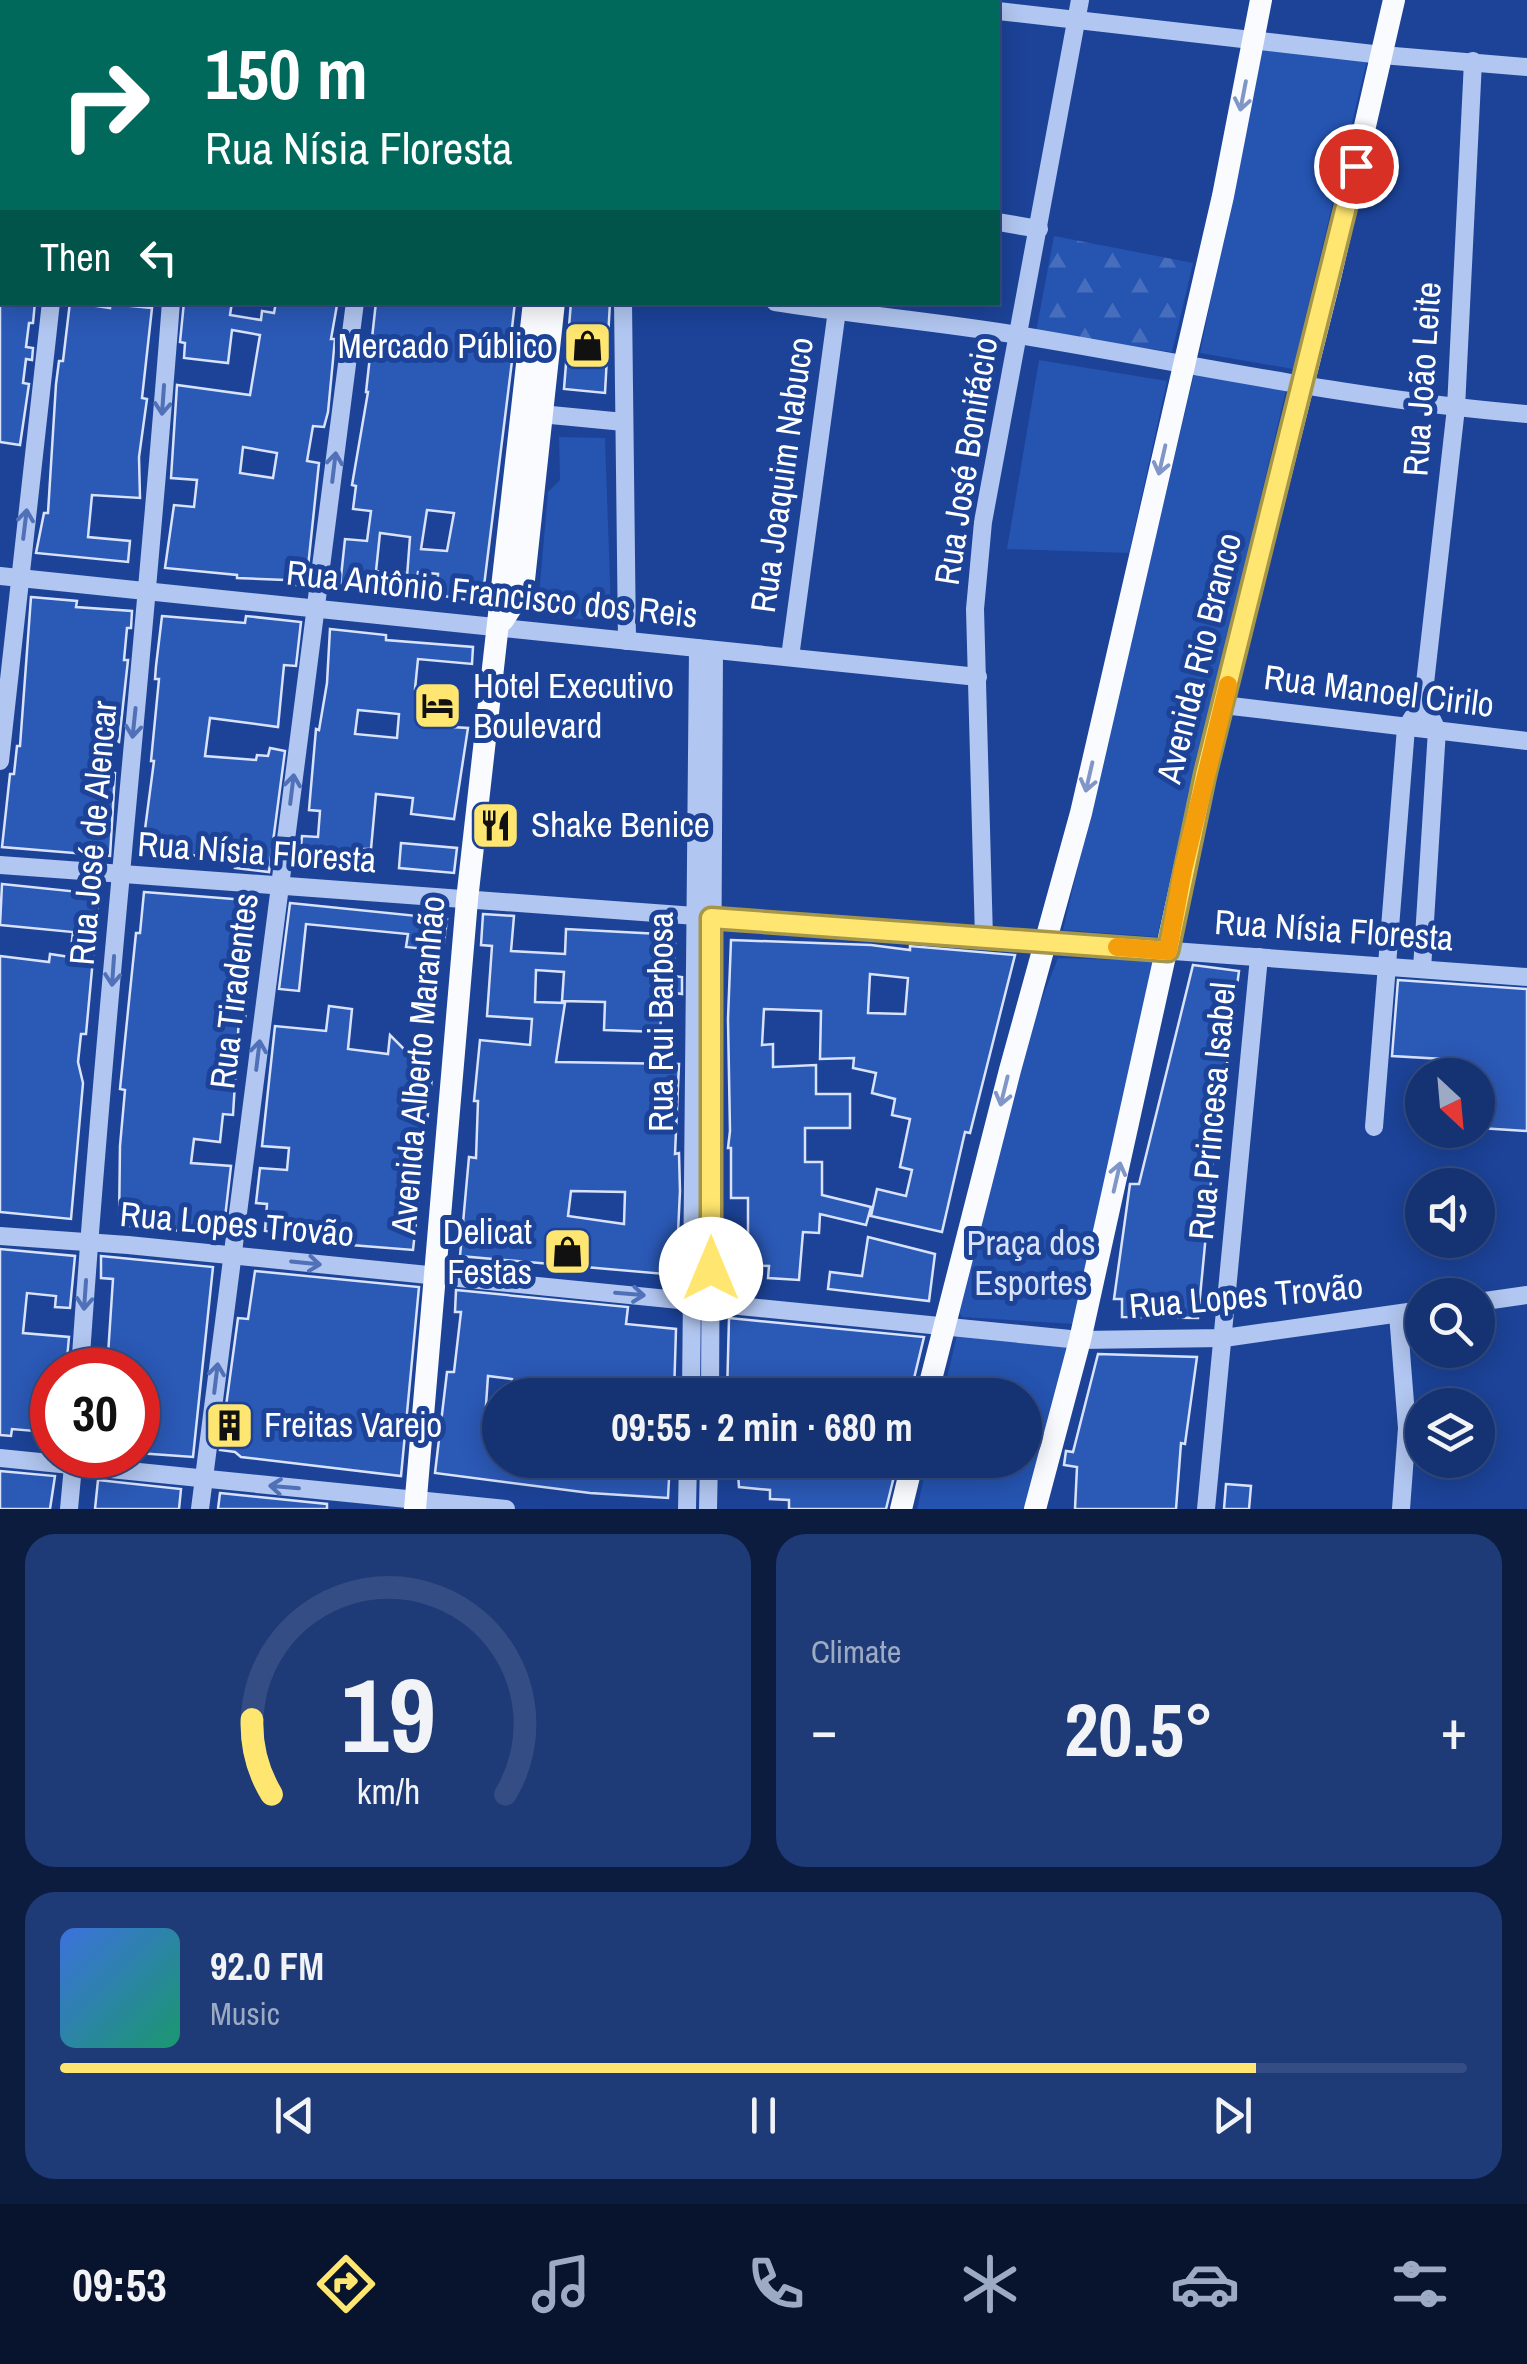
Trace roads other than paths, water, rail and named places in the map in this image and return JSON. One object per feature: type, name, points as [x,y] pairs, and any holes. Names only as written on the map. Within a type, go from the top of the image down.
[{"type":"main road","points":[[932,1378],[1073,847],[1223,196],[1261,0]]},
{"type":"main road","name":"Avenida Rio Branco","points":[[1035,1509],[1080,1340],[1183,870],[1394,0]]},
{"type":"main road","name":"Avenida Alberto Maranhão","points":[[416,1504],[466,900],[499,627],[523,589],[534,305]]},
{"type":"main road","name":"Avenida Alberto Maranhão","points":[[532,413],[553,305]]},
{"type":"main road","points":[[901,1509],[909,1478]]},
{"type":"street","name":"Rua José Bonifácio","points":[[984,938],[975,609],[983,522],[1080,0]]},
{"type":"street","points":[[1000,11],[1382,55],[1527,67]]},
{"type":"street","name":"Rua João Leite","points":[[1374,1126],[1406,728],[1423,701],[1456,408],[1473,62]]},
{"type":"street","points":[[1000,222],[1039,229]]},
{"type":"street","points":[[0,760],[10,577],[51,305]]},
{"type":"street","name":"Rua José de Alencar","points":[[81,1348],[171,305]]},
{"type":"street","name":"Rua Tiradentes","points":[[200,1509],[356,305]]},
{"type":"street","points":[[623,305],[627,640]]},
{"type":"street","points":[[813,305],[1020,336],[1302,387],[1527,414]]},
{"type":"street","name":"Rua Joaquim Nabuco","points":[[790,657],[838,307]]},
{"type":"street","points":[[532,413],[624,422]]},
{"type":"street","name":"Rua Antônio Francisco dos Reis","points":[[10,577],[978,677]]},
{"type":"street","name":"Rua Rui Barbosa","points":[[706,649],[702,1300],[709,1378]]},
{"type":"street","points":[[1422,970],[1437,730],[1423,701]]},
{"type":"street","name":"Rua Manoel Cirilo","points":[[1223,705],[1527,741]]},
{"type":"street","name":"Rua Nísia Floresta","points":[[0,866],[1527,977]]},
{"type":"street","name":"Rua Princesa Isabel","points":[[1206,1509],[1259,958]]},
{"type":"street","name":"Rua Lopes Trovão","points":[[0,1236],[702,1300],[1080,1340],[1224,1338],[1405,1313]]},
{"type":"street","points":[[1495,1300],[1527,1295]]},
{"type":"street","name":"Rua Rui Barbosa","points":[[693,1378],[702,1300]]},
{"type":"street","points":[[1398,1314],[1407,1428],[1401,1509]]},
{"type":"street","points":[[0,1458],[30,1459]]},
{"type":"street","points":[[160,1473],[416,1504],[506,1509]]},
{"type":"street","points":[[69,1509],[72,1478]]},
{"type":"street","points":[[686,1509],[687,1478]]},
{"type":"street","points":[[708,1509],[709,1478]]},
{"type":"place","name":"Mercado Público","points":[[588,346]]},
{"type":"place","name":"Hotel Executivo Boulevard","points":[[438,706]]},
{"type":"place","name":"Shake Benice","points":[[496,825]]},
{"type":"place","name":"Delicat Festas","points":[[567,1252]]},
{"type":"place","name":"Freitas Varejo","points":[[229,1425]]},
{"type":"park label","name":"Praça dos Esportes","points":[[1031,1263]]}]
